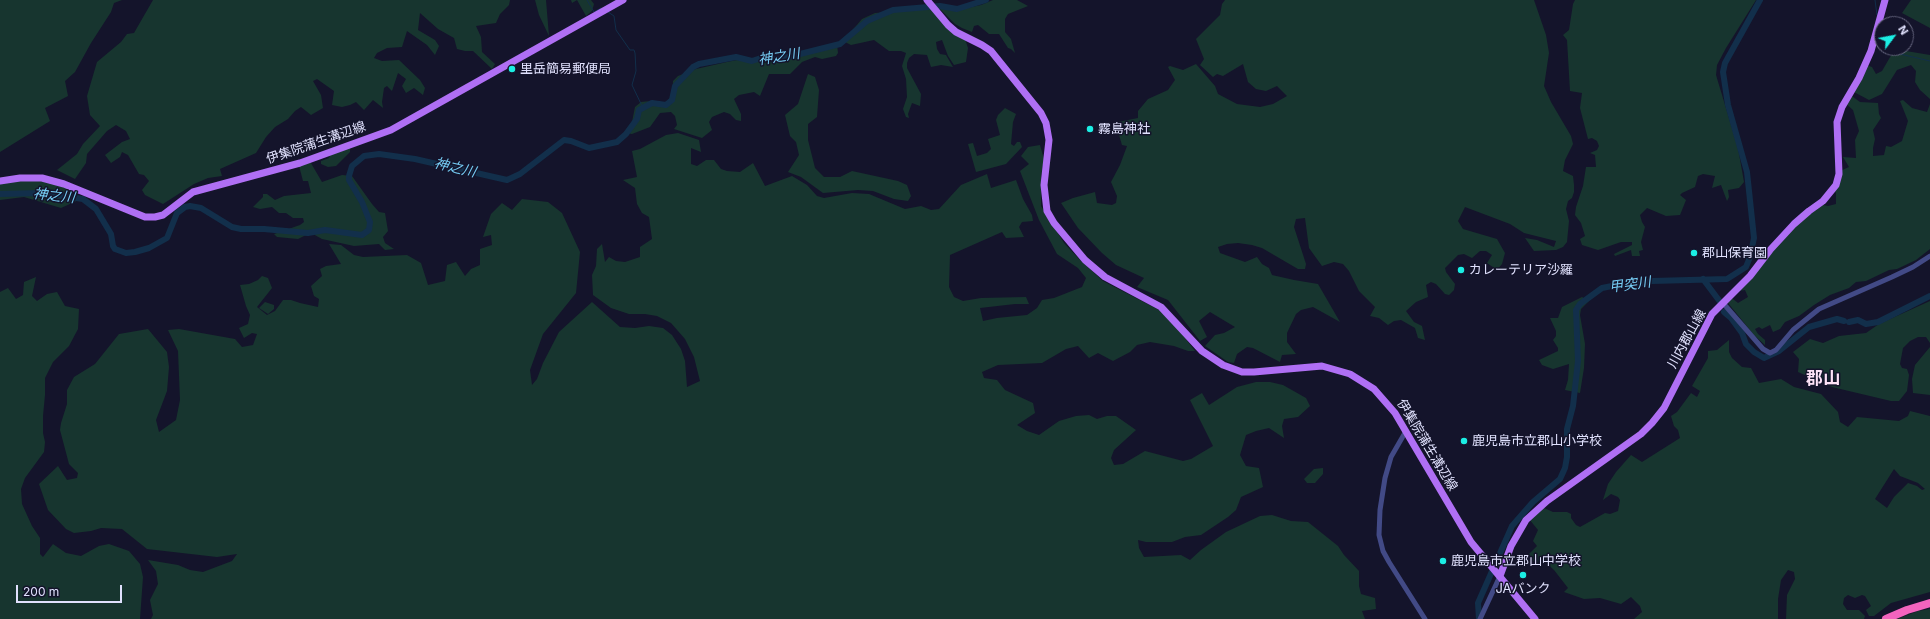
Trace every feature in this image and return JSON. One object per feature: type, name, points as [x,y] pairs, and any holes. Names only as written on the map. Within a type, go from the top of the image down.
[{"type":"highway","points":[[1886,619],[1907,610],[1930,603]]},
{"type":"main road","name":"伊集院蒲生溝辺線","points":[[0,181],[20,178],[42,178],[64,184],[145,217],[163,215],[193,192],[300,163],[391,130],[622,0]]},
{"type":"main road","name":"川内郡山線","points":[[1500,576],[1511,546],[1526,520],[1536,509],[1641,434],[1652,423],[1664,408],[1712,314],[1750,276],[1770,250],[1794,224],[1808,211],[1823,202],[1836,184],[1839,174],[1837,122],[1842,107],[1859,78],[1871,51],[1885,0]]},
{"type":"main road","name":"伊集院蒲生溝辺線","points":[[928,2],[956,32],[991,51],[1041,113],[1046,123],[1049,140],[1044,185],[1047,211],[1064,235],[1095,270],[1161,307],[1202,351],[1223,365],[1242,372],[1322,366],[1342,371],[1365,383],[1379,394],[1395,413],[1463,529],[1488,563],[1536,619]]},
{"type":"street","points":[[1723,303],[1763,349],[1770,353],[1776,350],[1793,330],[1819,309],[1913,267],[1930,256]]},
{"type":"street","points":[[1406,431],[1397,444],[1389,463],[1380,510],[1379,535],[1383,551],[1388,562],[1425,619]]},
{"type":"street","points":[[1480,619],[1500,576]]},
{"type":"green space","points":[[0,0],[122,0],[114,3],[111,12],[91,43],[75,72],[65,81],[68,96],[45,108],[50,121],[0,152]]},
{"type":"green space","points":[[153,0],[510,0],[509,5],[500,14],[496,23],[476,26],[481,37],[482,52],[495,64],[492,69],[473,51],[457,49],[454,38],[438,29],[420,13],[418,30],[435,40],[439,46],[435,55],[427,45],[407,31],[402,47],[387,48],[377,53],[374,58],[382,61],[399,60],[420,80],[425,88],[423,95],[414,88],[406,93],[402,86],[406,79],[398,73],[392,91],[387,86],[384,88],[382,102],[383,108],[373,100],[364,110],[356,102],[342,107],[332,105],[334,91],[317,79],[313,81],[321,95],[323,108],[311,115],[301,107],[288,119],[275,127],[266,137],[256,153],[220,169],[222,176],[208,178],[194,184],[163,204],[145,195],[142,190],[149,181],[144,175],[139,174],[128,155],[122,152],[120,157],[111,163],[105,155],[122,142],[130,139],[126,131],[116,125],[107,131],[87,154],[86,163],[75,179],[57,170],[77,154],[83,144],[100,126],[90,115],[87,96],[97,62],[121,42],[127,34],[134,33]]},
{"type":"green space","points":[[535,0],[546,0],[549,36],[539,15]]},
{"type":"green space","points":[[577,0],[591,0],[594,4],[592,11],[586,16]]},
{"type":"green space","points":[[993,0],[1017,0],[1028,6],[1008,14],[1005,19],[1005,32],[1011,39],[1015,53],[1008,48],[999,34],[989,34],[978,25],[974,26],[972,32],[962,28],[955,24],[939,8],[958,10],[981,5]]},
{"type":"green space","points":[[1225,0],[1534,0],[1546,35],[1549,53],[1544,86],[1551,102],[1571,136],[1573,144],[1565,160],[1563,171],[1573,176],[1574,185],[1572,198],[1568,201],[1566,209],[1569,221],[1567,242],[1563,247],[1556,250],[1534,251],[1525,238],[1537,240],[1554,247],[1556,241],[1524,233],[1510,224],[1465,207],[1458,221],[1463,229],[1497,239],[1505,253],[1502,264],[1497,270],[1487,263],[1492,255],[1486,251],[1480,251],[1472,258],[1464,254],[1458,255],[1445,268],[1446,272],[1455,284],[1454,290],[1449,295],[1445,294],[1436,284],[1431,282],[1426,285],[1428,297],[1416,302],[1406,311],[1414,322],[1422,326],[1425,340],[1418,338],[1415,328],[1401,320],[1394,321],[1388,325],[1379,318],[1370,316],[1375,307],[1359,291],[1349,271],[1343,264],[1334,262],[1322,266],[1309,248],[1305,218],[1296,219],[1294,227],[1306,264],[1305,269],[1298,269],[1262,248],[1252,245],[1238,243],[1227,244],[1218,247],[1220,253],[1245,262],[1257,257],[1262,264],[1269,268],[1272,275],[1318,284],[1340,322],[1313,307],[1301,310],[1296,314],[1287,333],[1287,342],[1296,354],[1282,355],[1280,362],[1253,348],[1247,347],[1237,354],[1234,363],[1228,362],[1205,346],[1215,335],[1224,333],[1235,327],[1210,312],[1199,321],[1207,337],[1200,341],[1168,300],[1137,287],[1144,278],[1116,265],[1102,253],[1078,228],[1061,203],[1095,192],[1097,203],[1112,205],[1116,203],[1117,196],[1111,182],[1120,165],[1127,146],[1122,145],[1116,125],[1118,122],[1138,118],[1138,111],[1148,99],[1168,90],[1175,80],[1168,67],[1170,66],[1183,70],[1196,64],[1215,86],[1218,94],[1237,104],[1260,107],[1273,104],[1287,96],[1277,86],[1266,91],[1256,89],[1248,82],[1243,64],[1223,76],[1217,74],[1213,77],[1200,65],[1204,59],[1196,39],[1220,15],[1222,4]]},
{"type":"green space","points":[[1575,0],[1756,0],[1726,48],[1717,65],[1716,75],[1738,148],[1744,182],[1739,188],[1728,190],[1729,197],[1727,201],[1721,185],[1712,188],[1715,176],[1703,174],[1698,176],[1695,187],[1680,195],[1686,200],[1680,215],[1666,216],[1647,208],[1640,215],[1645,227],[1641,242],[1643,250],[1639,251],[1640,256],[1632,256],[1631,250],[1615,256],[1614,254],[1632,245],[1632,242],[1621,242],[1598,250],[1582,245],[1580,239],[1585,236],[1581,223],[1575,215],[1576,207],[1583,186],[1586,167],[1596,167],[1595,155],[1590,153],[1597,150],[1599,146],[1597,141],[1592,138],[1588,139],[1580,108],[1582,93],[1570,91],[1567,40],[1563,35],[1569,30]]},
{"type":"green space","points":[[1911,0],[1930,0],[1930,28],[1914,19],[1914,16],[1908,16],[1902,13]]},
{"type":"green space","points":[[932,9],[965,39],[968,48],[966,62],[954,65],[948,56],[942,40],[936,42],[937,49],[940,54],[946,55],[953,67],[941,65],[931,67],[927,55],[914,54],[909,58],[907,68],[921,94],[920,106],[912,103],[908,114],[909,118],[906,117],[903,109],[907,97],[906,79],[902,66],[906,53],[901,51],[889,51],[874,40],[851,45],[843,41],[862,19],[875,13]]},
{"type":"green space","points":[[837,44],[838,53],[836,56],[822,59],[815,57],[802,62],[790,74],[769,74],[760,96],[754,92],[739,95],[734,99],[741,114],[741,121],[736,120],[730,114],[724,112],[712,117],[709,122],[712,130],[702,138],[674,129],[677,125],[675,116],[671,112],[660,113],[650,127],[632,134],[625,133],[632,122],[635,107],[641,102],[651,101],[659,105],[664,105],[672,95],[673,81],[678,76],[696,69],[727,62],[737,60],[753,62],[817,51]]},
{"type":"green space","points":[[1914,52],[1930,55],[1930,99],[1920,90],[1915,82],[1916,71],[1911,65],[1897,70],[1882,94],[1869,100],[1852,91],[1866,65],[1872,67],[1876,74],[1882,71],[1891,56],[1914,56]]},
{"type":"green space","points":[[808,74],[815,77],[819,90],[817,117],[808,124],[808,140],[815,168],[824,177],[840,177],[852,171],[898,181],[907,185],[911,196],[908,201],[894,199],[873,191],[858,190],[823,193],[801,177],[788,172],[799,155],[796,142],[790,136],[785,115],[798,104]]},
{"type":"green space","points":[[1849,94],[1860,102],[1878,103],[1881,118],[1873,130],[1875,139],[1873,156],[1884,155],[1886,146],[1891,147],[1902,141],[1908,121],[1900,101],[1903,100],[1912,108],[1927,112],[1930,104],[1930,249],[1916,260],[1897,269],[1889,270],[1866,281],[1856,282],[1849,288],[1830,295],[1799,316],[1785,322],[1780,329],[1773,332],[1770,325],[1762,329],[1759,327],[1755,329],[1765,340],[1765,345],[1754,335],[1728,303],[1728,295],[1738,303],[1748,297],[1745,290],[1739,291],[1744,280],[1802,212],[1818,204],[1828,206],[1836,204],[1836,193],[1833,188],[1840,171],[1849,167],[1843,157],[1856,158],[1855,140],[1859,131],[1853,110],[1845,103]]},
{"type":"green space","points":[[1005,108],[1016,114],[1013,122],[1011,144],[1014,146],[1017,142],[1020,142],[1022,147],[1006,164],[976,172],[968,144],[973,143],[977,156],[987,153],[991,149],[988,139],[1000,135],[996,120],[998,115]]},
{"type":"green space","points":[[678,133],[699,140],[701,152],[691,148],[691,164],[697,166],[706,160],[714,160],[721,169],[740,172],[753,163],[765,186],[792,176],[807,185],[817,196],[824,198],[852,193],[869,194],[905,209],[921,206],[931,210],[939,209],[961,185],[987,174],[991,188],[1016,180],[1023,199],[1032,215],[1033,221],[1022,222],[1019,227],[1024,237],[1006,238],[1002,232],[950,255],[949,287],[954,297],[963,301],[981,298],[1026,297],[1029,304],[980,308],[983,321],[1027,315],[1037,308],[1042,300],[1054,298],[1082,287],[1086,278],[1078,268],[1057,254],[1039,220],[1020,171],[1029,164],[1021,156],[1028,147],[1040,145],[1044,159],[1041,176],[1041,206],[1064,243],[1103,281],[1161,311],[1176,326],[1195,351],[1188,351],[1174,346],[1150,342],[1137,345],[1130,352],[1113,361],[1098,353],[1089,358],[1078,346],[1066,349],[1042,363],[998,365],[982,372],[984,378],[997,380],[1005,390],[1033,403],[1035,413],[1017,425],[1027,431],[1039,435],[1059,421],[1076,416],[1089,415],[1097,419],[1107,416],[1116,416],[1136,430],[1114,450],[1111,458],[1114,465],[1123,464],[1145,451],[1183,461],[1191,459],[1213,446],[1190,400],[1202,393],[1209,405],[1237,387],[1256,382],[1270,382],[1283,385],[1306,398],[1310,406],[1298,417],[1284,419],[1282,426],[1284,438],[1269,428],[1246,435],[1240,455],[1246,466],[1259,468],[1263,487],[1241,497],[1236,510],[1201,535],[1185,537],[1172,542],[1146,542],[1138,540],[1139,548],[1144,557],[1181,555],[1190,560],[1226,532],[1260,516],[1272,515],[1291,521],[1308,522],[1338,546],[1359,571],[1359,586],[1361,594],[1375,598],[1376,609],[1362,611],[1365,619],[151,619],[153,615],[150,600],[158,584],[156,571],[148,560],[178,565],[190,570],[203,572],[232,561],[237,554],[217,557],[147,549],[122,529],[101,528],[74,533],[66,529],[48,510],[39,484],[58,466],[67,480],[77,478],[78,473],[69,464],[60,430],[67,404],[67,390],[74,377],[95,364],[119,334],[148,329],[167,352],[169,367],[167,391],[156,420],[159,432],[176,420],[180,400],[178,351],[168,330],[179,329],[235,339],[242,347],[253,345],[257,334],[252,333],[244,338],[239,328],[248,324],[250,315],[240,285],[249,284],[258,280],[262,276],[268,278],[272,288],[257,307],[267,315],[275,311],[283,300],[291,300],[318,307],[319,299],[314,296],[311,286],[322,276],[320,269],[326,266],[341,264],[329,244],[341,245],[354,255],[363,257],[407,255],[421,263],[428,285],[445,281],[447,265],[456,262],[465,276],[471,269],[480,265],[480,249],[492,245],[491,235],[483,237],[491,214],[502,203],[512,210],[522,199],[548,202],[562,213],[580,252],[576,293],[543,334],[530,370],[532,385],[537,379],[543,363],[559,332],[592,302],[620,327],[635,328],[649,326],[663,328],[672,335],[681,349],[685,361],[687,387],[700,381],[694,357],[685,339],[671,323],[657,316],[629,314],[611,308],[593,295],[592,275],[596,266],[597,249],[602,244],[605,262],[609,257],[616,261],[625,262],[640,257],[640,247],[652,239],[649,217],[642,213],[637,204],[635,188],[623,180],[637,177],[632,151],[640,149],[666,135]]},
{"type":"green space","points":[[350,143],[350,152],[336,166],[328,167],[321,164],[321,161],[329,158],[332,149]]},
{"type":"green space","points":[[308,158],[322,182],[342,175],[352,176],[379,212],[385,213],[388,231],[383,237],[385,243],[394,249],[385,250],[379,244],[354,246],[322,239],[313,234],[298,239],[277,237],[274,234],[300,225],[304,222],[303,218],[293,218],[286,213],[279,213],[272,207],[260,209],[253,207],[263,197],[263,194],[267,194],[275,200],[284,196],[311,193],[308,181],[303,181],[298,162]]},
{"type":"green space","points":[[27,175],[72,185],[69,192],[81,199],[61,208],[24,197],[0,200],[0,179]]},
{"type":"green space","points":[[36,277],[32,296],[37,301],[47,294],[57,292],[65,306],[79,309],[78,329],[69,346],[53,362],[45,378],[43,416],[43,433],[45,442],[44,452],[25,478],[21,489],[22,504],[32,526],[40,538],[40,554],[43,557],[53,544],[66,553],[81,556],[99,546],[109,544],[129,551],[140,564],[143,577],[140,619],[0,619],[0,292],[8,288],[16,299],[23,295],[24,282]]},
{"type":"green space","points":[[1582,297],[1589,301],[1581,309],[1580,315],[1585,344],[1584,368],[1580,393],[1565,390],[1568,380],[1569,364],[1553,369],[1542,365],[1539,360],[1558,351],[1558,348],[1553,340],[1556,336],[1556,331],[1550,318],[1558,318],[1562,307]]},
{"type":"green space","points":[[1930,301],[1930,343],[1926,337],[1918,337],[1910,341],[1903,348],[1900,364],[1902,368],[1907,369],[1909,375],[1907,391],[1899,401],[1891,401],[1832,387],[1798,372],[1799,359],[1793,352],[1810,339],[1823,343],[1839,336],[1866,333],[1879,324]]},
{"type":"green space","points":[[265,302],[274,305],[274,309],[268,314],[259,308]]},
{"type":"green space","points":[[1729,340],[1729,352],[1732,358],[1742,367],[1751,368],[1759,383],[1781,379],[1794,387],[1821,394],[1838,412],[1840,422],[1848,427],[1857,417],[1899,421],[1908,416],[1910,411],[1930,416],[1930,592],[1891,603],[1874,616],[1869,616],[1866,610],[1871,606],[1865,596],[1862,595],[1855,598],[1848,595],[1844,598],[1843,604],[1847,610],[1859,610],[1865,616],[1864,619],[1786,619],[1787,595],[1795,579],[1794,572],[1788,570],[1781,580],[1778,599],[1778,619],[1634,619],[1642,612],[1640,606],[1631,597],[1621,604],[1600,598],[1584,599],[1564,592],[1568,588],[1554,570],[1540,557],[1538,563],[1533,561],[1529,554],[1537,546],[1533,541],[1538,530],[1529,519],[1542,507],[1553,512],[1567,512],[1571,514],[1571,518],[1576,525],[1580,527],[1605,513],[1610,514],[1618,511],[1620,500],[1618,497],[1611,494],[1603,500],[1608,484],[1631,455],[1642,462],[1680,438],[1671,416],[1677,412],[1691,393],[1697,397],[1700,391],[1692,386],[1708,358],[1708,351],[1717,350]],"holes":[[[1894,469],[1900,476],[1918,483],[1925,489],[1922,490],[1917,486],[1908,483],[1894,497],[1887,508],[1875,499]]]},
{"type":"green space","points":[[1930,347],[1930,395],[1913,393],[1912,379],[1915,365]]},
{"type":"green space","points":[[1323,468],[1323,474],[1315,483],[1307,483],[1304,479],[1314,469]]},
{"type":"green space","points":[[1930,609],[1930,619],[1897,619],[1918,611]]},
{"type":"waterway","points":[[587,0],[594,12],[601,8]]},
{"type":"waterway","name":"神之川","points":[[0,194],[42,193],[83,199],[96,209],[111,234],[115,249],[126,253],[149,248],[167,238],[177,213],[185,207],[190,206],[201,208],[232,227],[241,229],[264,229],[308,233],[325,230],[362,235],[369,230],[370,222],[362,202],[349,180],[349,176],[352,166],[364,156],[379,154],[415,159],[507,180],[520,174],[564,140],[589,148],[617,142],[626,134],[637,119],[639,110],[652,103],[666,105],[672,100],[675,86],[693,67],[699,64],[736,57],[752,61],[764,57],[776,60],[840,44],[867,21],[893,10],[940,6],[957,9],[986,0]]},
{"type":"waterway","name":"甲突川","points":[[1479,619],[1478,603],[1512,526],[1533,502],[1560,479],[1565,468],[1567,457],[1567,429],[1573,406],[1578,361],[1576,310],[1580,304],[1602,288],[1612,286],[1629,286],[1652,281],[1727,279],[1746,267],[1754,238],[1747,172],[1728,105],[1723,72],[1725,63],[1760,0]]},
{"type":"waterway","points":[[1875,0],[1877,15]]},
{"type":"waterway","points":[[608,12],[614,16],[616,30],[630,50],[634,50],[636,71],[632,85],[643,108]]},
{"type":"waterway","points":[[1909,56],[1930,61]]},
{"type":"waterway","points":[[1703,279],[1721,303]]},
{"type":"waterway","points":[[1849,322],[1858,320],[1866,324],[1878,322],[1930,296]]},
{"type":"waterway","points":[[1724,312],[1731,318],[1742,333],[1746,344],[1754,352],[1764,358],[1779,351],[1809,327],[1837,319],[1844,321]]},
{"type":"place","name":"里岳簡易郵便局","points":[[512,69]]},
{"type":"place","name":"霧島神社","points":[[1090,129]]},
{"type":"place","name":"郡山保育園","points":[[1694,253]]},
{"type":"place","name":"カレーテリア沙羅","points":[[1461,270]]},
{"type":"place","name":"鹿児島市立郡山小学校","points":[[1464,441]]},
{"type":"place","name":"鹿児島市立郡山中学校","points":[[1443,561]]},
{"type":"place","name":"JAバンク","points":[[1523,575]]},
{"type":"district","name":"郡山","points":[[1823,379]]}]
